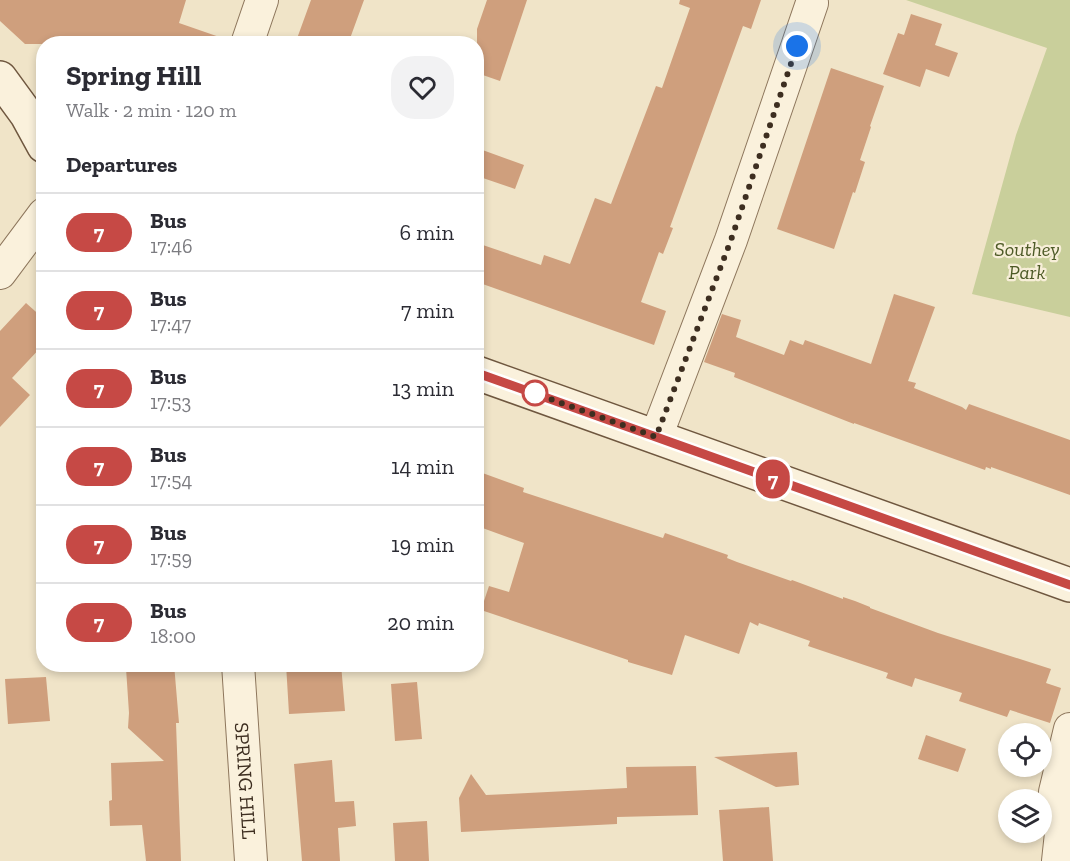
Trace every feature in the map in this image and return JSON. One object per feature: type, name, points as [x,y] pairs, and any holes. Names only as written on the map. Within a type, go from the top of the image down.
[{"type":"street","points":[[250,36],[262,0]]},
{"type":"street","points":[[656,437],[731,240],[812,3]]},
{"type":"street","points":[[0,78],[36,131]]},
{"type":"street","points":[[0,273],[36,225]]},
{"type":"street","points":[[484,376],[1070,585]]},
{"type":"street","name":"SPRING HILL","points":[[239,672],[251,861]]},
{"type":"street","points":[[1058,861],[1061,833],[1055,792],[1070,729]]},
{"type":"green space","name":"Southey Park","points":[[906,0],[1070,0],[1070,317],[972,294],[1016,135],[1047,48]]},
{"type":"building","points":[[0,0],[186,0],[179,23],[216,36],[36,36],[36,44],[25,44],[0,21]]},
{"type":"building","points":[[311,0],[364,0],[351,36],[298,36]]},
{"type":"building","points":[[487,0],[527,0],[500,81],[484,75],[484,36],[477,36],[477,29]]},
{"type":"building","points":[[680,0],[761,0],[751,29],[743,26],[670,227],[673,228],[663,254],[659,252],[641,302],[666,311],[654,345],[484,284],[484,245],[541,265],[544,255],[570,264],[595,198],[611,204],[656,86],[662,88],[690,8],[679,4]]},
{"type":"building","points":[[911,14],[942,24],[935,45],[958,53],[949,77],[926,69],[920,87],[883,74],[898,33],[904,35]]},
{"type":"building","points":[[831,68],[884,86],[860,160],[865,162],[834,249],[777,229]]},
{"type":"building","points":[[484,151],[524,165],[515,189],[484,178]]},
{"type":"building","points":[[894,294],[935,307],[908,381],[916,383],[914,388],[966,410],[969,404],[1070,440],[1070,495],[991,467],[991,469],[986,467],[985,470],[854,424],[734,377],[735,373],[704,362],[722,314],[741,320],[736,337],[784,355],[790,340],[803,345],[805,340],[871,364]]},
{"type":"building","points":[[26,303],[36,312],[36,352],[12,378],[30,395],[0,427],[0,331]]},
{"type":"building","points":[[484,474],[524,488],[523,492],[663,538],[665,533],[728,555],[727,558],[737,562],[843,599],[843,597],[855,601],[938,633],[1051,669],[1046,683],[1061,688],[1050,723],[1010,710],[1007,717],[959,701],[962,693],[915,678],[912,687],[886,678],[888,673],[808,646],[810,641],[750,622],[739,654],[685,635],[672,675],[628,662],[628,660],[484,611],[484,601],[489,586],[509,592],[524,543],[484,529]]},
{"type":"building","points":[[126,672],[175,672],[179,723],[176,723],[181,861],[146,861],[142,825],[110,826],[111,763],[164,761],[128,728]]},
{"type":"building","points":[[286,672],[342,672],[345,711],[289,714]]},
{"type":"building","points":[[46,677],[50,721],[8,724],[5,679]]},
{"type":"building","points":[[417,682],[422,739],[395,741],[391,684]]},
{"type":"building","points":[[926,735],[966,749],[958,772],[918,759]]},
{"type":"building","points":[[797,752],[799,785],[776,787],[714,757]]},
{"type":"building","points":[[332,760],[335,802],[354,801],[356,826],[338,828],[340,861],[302,861],[294,764]]},
{"type":"building","points":[[696,766],[698,815],[617,817],[617,824],[461,832],[459,798],[471,774],[486,795],[627,788],[626,767]]},
{"type":"building","points":[[769,807],[773,861],[723,861],[719,810]]},
{"type":"building","points":[[427,821],[429,861],[395,861],[393,823]]},
{"type":"bus line","name":"7","points":[[484,376],[1070,585]]},
{"type":"route","points":[[535,393],[528,391],[656,437],[731,240],[797,46]]}]
